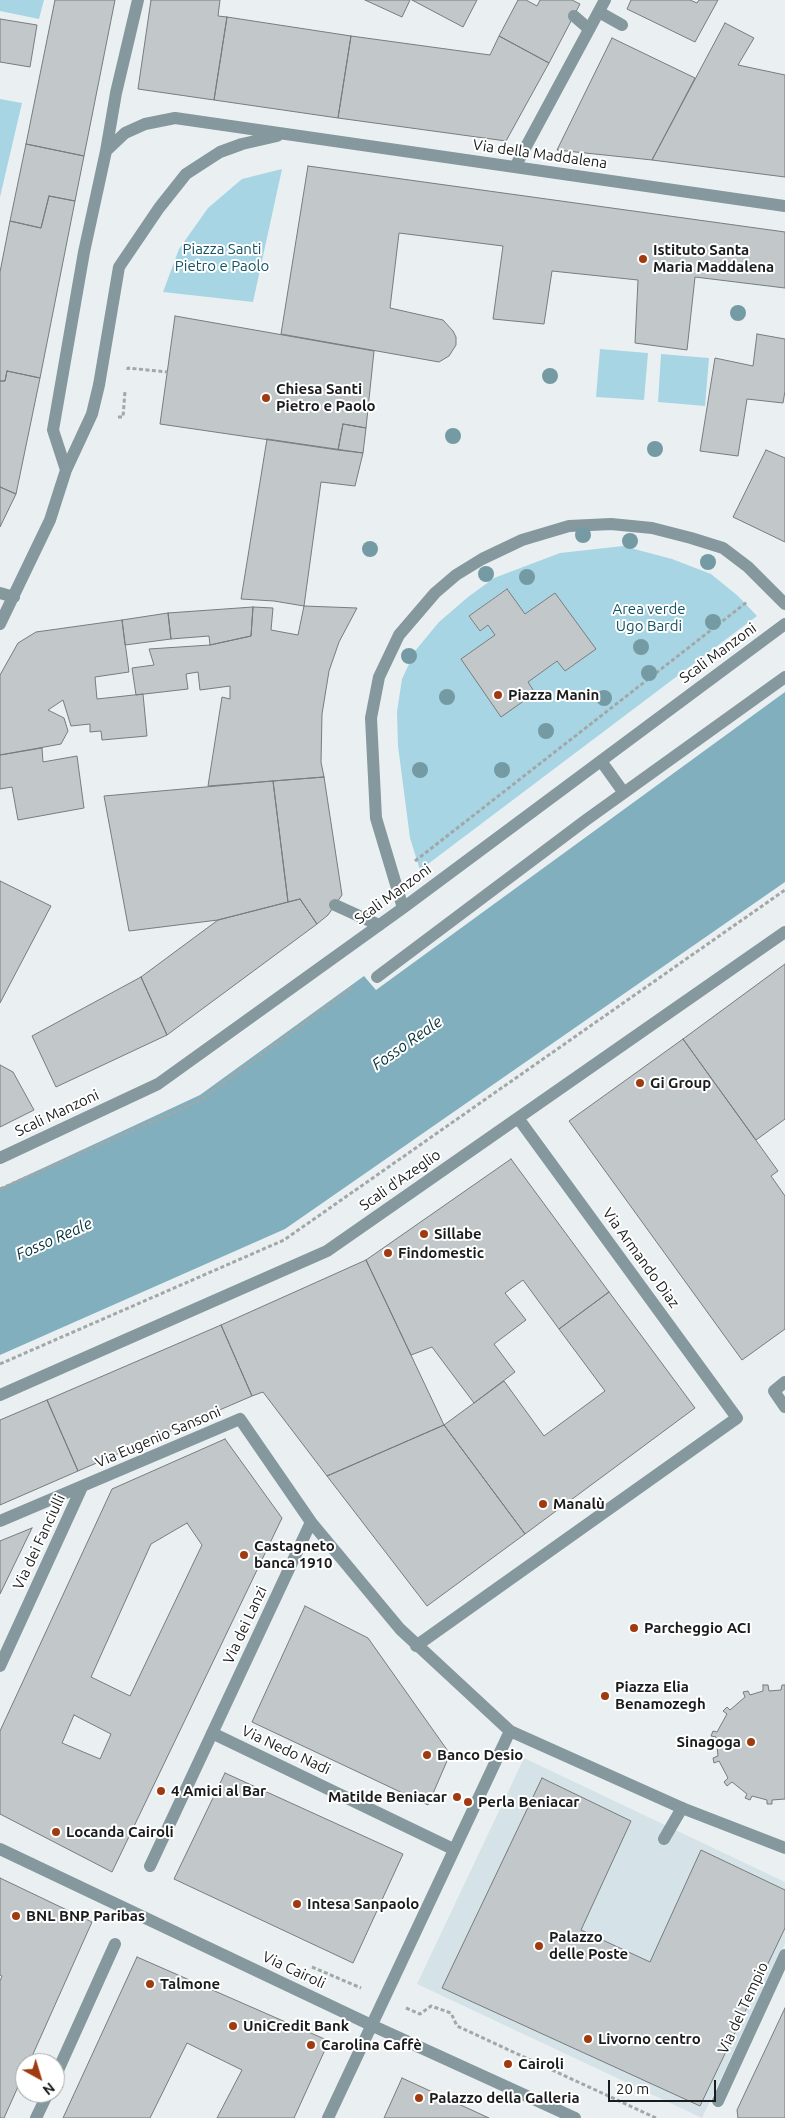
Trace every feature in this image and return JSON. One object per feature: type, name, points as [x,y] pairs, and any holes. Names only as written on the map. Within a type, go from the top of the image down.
[{"type":"street","points":[[66,470],[53,430],[84,252],[106,151],[116,93],[138,0]]},
{"type":"street","points":[[515,167],[605,0]]},
{"type":"street","points":[[599,12],[622,25]]},
{"type":"street","points":[[574,16],[589,29]]},
{"type":"street","points":[[106,151],[125,133],[145,124],[176,118],[290,134]]},
{"type":"street","points":[[0,624],[50,520],[66,470],[92,414],[99,385],[119,267],[159,208],[186,174],[220,152],[242,144],[290,134]]},
{"type":"street","name":"Via della Maddalena","points":[[290,134],[785,206]]},
{"type":"street","points":[[402,908],[376,818],[371,718],[379,677],[399,635],[434,593],[456,575],[482,559],[522,540],[568,526],[612,524],[652,528],[723,548],[748,567],[785,604]]},
{"type":"street","points":[[0,594],[14,597]]},
{"type":"street","name":"Scali Manzoni","points":[[0,1158],[158,1084],[379,925],[785,624]]},
{"type":"street","points":[[378,977],[624,793],[785,677]]},
{"type":"street","points":[[601,761],[624,793]]},
{"type":"street","points":[[335,905],[379,925]]},
{"type":"street","name":"Scali d'Azeglio","points":[[0,1395],[327,1251],[785,932]]},
{"type":"street","name":"Via Armando Diaz","points":[[416,1646],[737,1418],[518,1118]]},
{"type":"street","points":[[785,1382],[774,1392],[785,1407]]},
{"type":"street","name":"Via Eugenio Sansoni","points":[[0,1522],[240,1419],[311,1522]]},
{"type":"street","name":"Via dei Fanciulli","points":[[0,1666],[82,1487]]},
{"type":"street","points":[[311,1522],[416,1646],[510,1731],[682,1808],[785,1848]]},
{"type":"street","name":"Via dei Lanzi","points":[[150,1866],[311,1522]]},
{"type":"street","points":[[328,2118],[510,1731]]},
{"type":"street","name":"Via Nedo Nadi","points":[[212,1734],[453,1849]]},
{"type":"street","points":[[664,1839],[682,1808]]},
{"type":"street","name":"Via Cairoli","points":[[0,1849],[371,2025],[575,2118]]},
{"type":"street","points":[[65,2055],[116,1944]]},
{"type":"street","name":"Via del Tempio","points":[[718,2101],[785,1955]]},
{"type":"street","points":[[36,2118],[43,2103]]},
{"type":"path","points":[[127,378],[128,368],[167,372]]},
{"type":"path","points":[[118,416],[123,417],[126,387]]},
{"type":"path","points":[[416,860],[745,604]]},
{"type":"path","points":[[0,1364],[284,1240],[785,890]]},
{"type":"path","points":[[303,1962],[420,2014],[431,2006],[452,2014],[457,2026],[656,2118]]},
{"type":"shaded area","name":"Palazzo delle Poste","points":[[524,1758],[785,1882],[785,1944],[702,2118],[417,1984]]},
{"type":"green space","points":[[0,0],[44,0],[39,19],[0,11]]},
{"type":"green space","points":[[0,99],[22,103],[0,197]]},
{"type":"green space","name":"Piazza Santi Pietro e Paolo","points":[[282,169],[253,302],[163,292],[179,249],[208,208],[242,179]]},
{"type":"green space","points":[[600,349],[648,353],[644,400],[596,397]]},
{"type":"green space","points":[[661,354],[709,358],[705,406],[658,402]]},
{"type":"green space","name":"Area verde Ugo Bardi","points":[[623,546],[672,559],[711,574],[738,596],[757,616],[420,870],[410,838],[398,746],[397,712],[402,679],[415,651],[439,622],[468,597],[494,578],[560,553]],"holes":[[[506,589],[525,614],[555,593],[595,649],[565,671],[557,661],[528,682],[535,693],[501,716],[461,659],[495,635],[488,625],[480,631],[469,616]]]},
{"type":"water","name":"Fosso Reale","points":[[785,692],[785,882],[285,1229],[0,1355],[0,1188],[200,1095],[364,976],[376,990]]},
{"type":"building","points":[[55,0],[115,0],[84,156],[26,144]]},
{"type":"building","points":[[151,0],[220,0],[218,16],[227,17],[214,100],[138,89]]},
{"type":"building","points":[[365,0],[410,0],[402,17]]},
{"type":"building","points":[[412,0],[477,0],[463,27]]},
{"type":"building","points":[[518,0],[526,0],[537,6],[540,0],[572,0],[580,4],[549,63],[499,36]]},
{"type":"building","points":[[631,0],[690,0],[697,3],[699,0],[718,0],[695,42],[627,9]]},
{"type":"building","points":[[227,17],[351,36],[338,118],[214,100]]},
{"type":"building","points":[[0,19],[37,25],[30,67],[0,62]]},
{"type":"building","points":[[725,23],[754,38],[738,65],[785,75],[785,177],[652,160]]},
{"type":"building","points":[[351,36],[490,55],[499,36],[549,63],[506,141],[338,118]]},
{"type":"building","points":[[612,38],[695,78],[652,160],[557,150]]},
{"type":"building","points":[[26,144],[84,156],[75,201],[49,196],[41,228],[10,221]]},
{"type":"building","name":"Istituto Santa Maria Maddalena","points":[[308,166],[785,232],[785,288],[695,277],[687,350],[635,343],[638,280],[552,271],[544,324],[493,319],[503,246],[399,233],[390,308],[443,320],[456,337],[456,345],[449,356],[439,362],[281,334]]},
{"type":"building","points":[[49,196],[75,201],[40,378],[7,371],[5,381],[0,381],[0,272],[10,221],[41,228]]},
{"type":"building","name":"Chiesa Santi Pietro e Paolo","points":[[175,316],[374,351],[366,428],[343,424],[338,450],[160,424]]},
{"type":"building","points":[[757,334],[785,339],[785,391],[783,403],[747,399],[738,456],[700,451],[715,358],[753,366]]},
{"type":"building","points":[[7,371],[40,378],[16,494],[0,487],[0,381],[5,381]]},
{"type":"building","points":[[343,424],[366,428],[363,453],[338,450]]},
{"type":"building","points":[[267,439],[363,453],[355,486],[321,482],[304,606],[274,601],[241,599]]},
{"type":"building","points":[[766,450],[785,458],[785,542],[733,517]]},
{"type":"building","points":[[0,487],[16,494],[0,527]]},
{"type":"building","points":[[507,589],[525,614],[555,593],[596,649],[565,671],[557,661],[528,682],[535,693],[501,717],[461,659],[495,635],[488,625],[480,631],[469,616]]},
{"type":"building","points":[[304,606],[357,608],[339,642],[329,671],[322,714],[321,762],[324,777],[208,786],[222,697],[230,699],[230,686],[200,690],[198,672],[186,674],[188,689],[136,695],[132,668],[154,665],[149,649],[210,645],[251,636],[253,607],[273,608],[271,630],[298,635]]},
{"type":"building","points":[[253,607],[251,636],[210,645],[209,636],[171,639],[168,613]]},
{"type":"building","points":[[168,613],[171,639],[125,645],[122,620]]},
{"type":"building","points":[[122,620],[129,672],[95,677],[97,699],[143,694],[147,736],[102,740],[101,731],[90,732],[90,724],[71,726],[63,700],[48,710],[64,718],[68,731],[61,744],[0,755],[0,675],[18,643],[36,632]]},
{"type":"building","points":[[42,748],[43,762],[77,756],[84,808],[18,820],[12,787],[0,789],[0,755]]},
{"type":"building","points":[[324,777],[342,895],[328,915],[317,924],[300,899],[288,902],[273,781]]},
{"type":"building","points":[[273,781],[288,902],[218,920],[129,931],[104,796]]},
{"type":"building","points":[[0,881],[51,906],[0,1003]]},
{"type":"building","points":[[300,899],[317,924],[167,1035],[141,977],[218,920]]},
{"type":"building","points":[[785,964],[785,1119],[756,1140],[683,1039]]},
{"type":"building","points":[[141,977],[167,1035],[56,1087],[32,1036]]},
{"type":"building","points":[[683,1039],[778,1171],[771,1176],[785,1196],[785,1329],[742,1360],[569,1121]]},
{"type":"building","points":[[0,1065],[13,1072],[34,1110],[0,1127]]},
{"type":"building","points":[[511,1159],[609,1292],[559,1329],[523,1280],[505,1293],[526,1320],[494,1344],[515,1372],[474,1403],[432,1347],[411,1355],[366,1260]]},
{"type":"building","points":[[366,1260],[444,1425],[327,1476],[263,1392],[252,1396],[221,1325]]},
{"type":"building","points":[[609,1292],[695,1408],[525,1534],[444,1425],[504,1381],[544,1436],[605,1391],[559,1329]]},
{"type":"building","points":[[221,1325],[252,1396],[78,1471],[47,1400]]},
{"type":"building","points":[[47,1400],[78,1471],[0,1505],[0,1420]]},
{"type":"building","points":[[444,1425],[525,1534],[427,1606],[327,1476]]},
{"type":"building","points":[[225,1439],[282,1518],[112,1872],[0,1814],[0,1731],[112,1489]],"holes":[[[187,1523],[202,1545],[130,1696],[91,1677],[151,1544]],[[74,1715],[111,1734],[100,1759],[62,1743]]]},
{"type":"building","points":[[32,1528],[0,1594],[0,1541]]},
{"type":"building","points":[[305,1606],[368,1638],[450,1754],[428,1805],[252,1722]]},
{"type":"building","name":"Sinagoga","points":[[763,1685],[768,1685],[769,1691],[781,1690],[782,1685],[785,1685],[785,1799],[772,1800],[772,1804],[767,1804],[767,1800],[752,1796],[750,1800],[745,1798],[747,1794],[732,1782],[727,1786],[724,1782],[728,1778],[719,1761],[714,1763],[713,1758],[718,1756],[716,1737],[711,1736],[713,1731],[717,1732],[727,1714],[723,1711],[727,1707],[730,1710],[745,1697],[743,1692],[748,1691],[750,1695],[763,1691]]},
{"type":"building","points":[[225,1773],[403,1854],[353,1963],[174,1879]]},
{"type":"building","name":"Palazzo delle Poste","points":[[542,1778],[631,1821],[581,1930],[650,1962],[701,1850],[785,1890],[785,1928],[700,2106],[442,1988]]},
{"type":"building","points":[[0,1878],[92,1922],[33,2053],[15,2053],[15,2093],[4,2118],[0,2118],[0,1981],[2,1976],[0,1975]]},
{"type":"building","points":[[137,1957],[329,2041],[294,2118],[217,2118],[242,2070],[187,2043],[150,2118],[63,2118]]},
{"type":"building","points":[[785,2008],[785,2118],[738,2118],[737,2110]]},
{"type":"building","name":"Palazzo della Galleria","points":[[402,2078],[489,2118],[384,2118]]},
{"type":"place","name":"Istituto Santa Maria Maddalena","points":[[643,259]]},
{"type":"place","name":"Chiesa Santi Pietro e Paolo","points":[[266,398]]},
{"type":"place","name":"Piazza Manin","points":[[498,695]]},
{"type":"place","name":"Gi Group","points":[[640,1083]]},
{"type":"place","name":"Sillabe","points":[[424,1234]]},
{"type":"place","name":"Findomestic","points":[[388,1253]]},
{"type":"place","name":"Manalù","points":[[543,1504]]},
{"type":"place","name":"Castagneto banca 1910","points":[[244,1555]]},
{"type":"place","name":"Parcheggio ACI","points":[[634,1628]]},
{"type":"place","name":"Piazza Elia Benamozegh","points":[[605,1696]]},
{"type":"place","name":"Sinagoga","points":[[751,1742]]},
{"type":"place","name":"Banco Desio","points":[[427,1755]]},
{"type":"place","name":"4 Amici al Bar","points":[[161,1791]]},
{"type":"place","name":"Matilde Beniacar","points":[[457,1797]]},
{"type":"place","name":"Perla Beniacar","points":[[468,1802]]},
{"type":"place","name":"Locanda Cairoli","points":[[56,1832]]},
{"type":"place","name":"Intesa Sanpaolo","points":[[297,1904]]},
{"type":"place","name":"BNL BNP Paribas","points":[[16,1916]]},
{"type":"place","name":"Palazzo delle Poste","points":[[539,1946]]},
{"type":"place","name":"Talmone","points":[[150,1984]]},
{"type":"place","name":"UniCredit Bank","points":[[233,2026]]},
{"type":"place","name":"Livorno centro","points":[[588,2039]]},
{"type":"place","name":"Carolina Caffè","points":[[311,2045]]},
{"type":"place","name":"Cairoli","points":[[508,2064]]},
{"type":"place","name":"Palazzo della Galleria","points":[[419,2098]]}]
